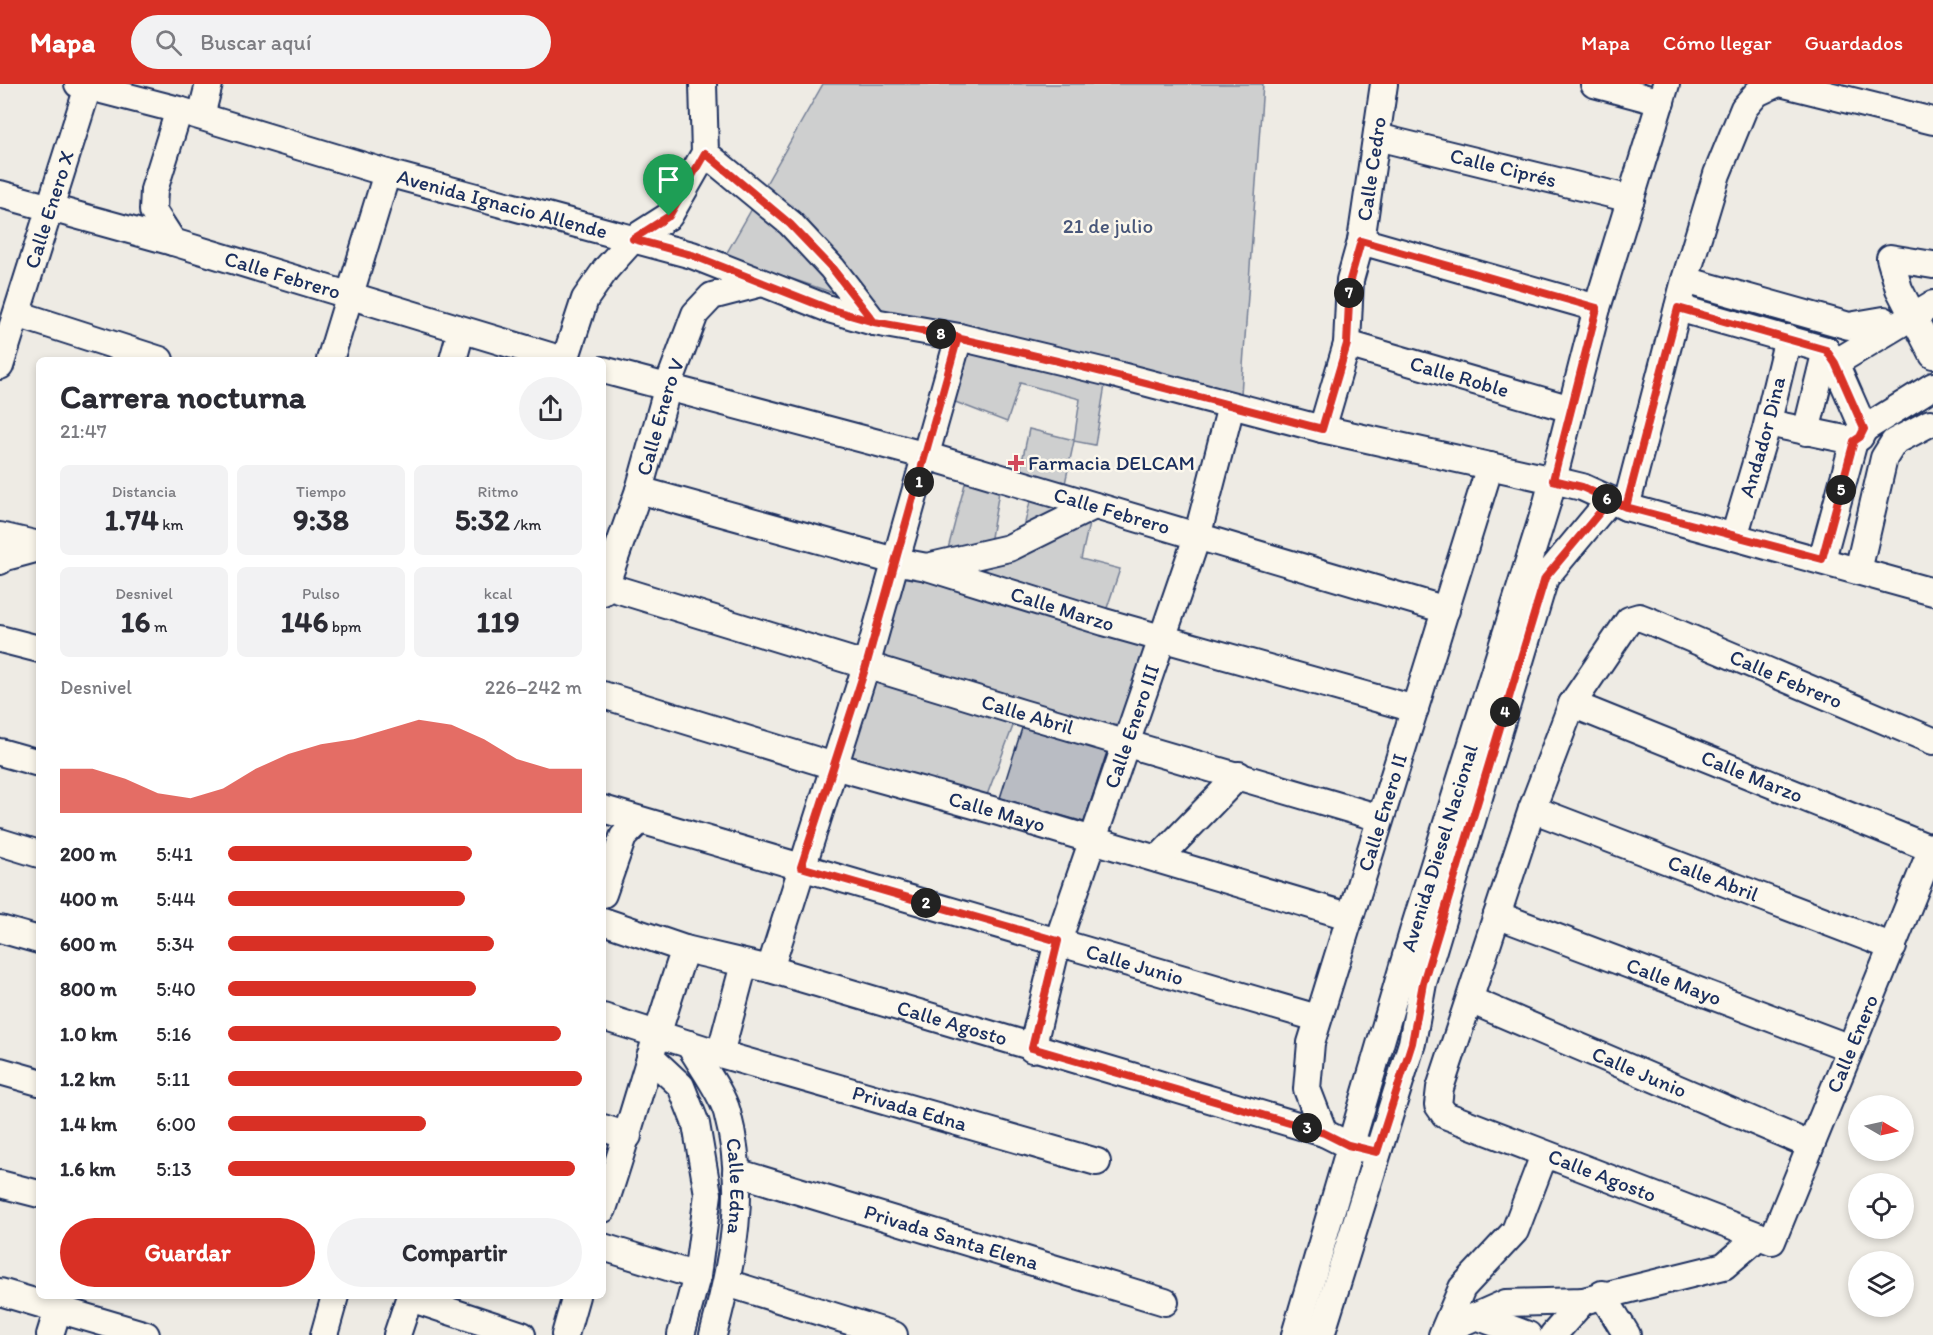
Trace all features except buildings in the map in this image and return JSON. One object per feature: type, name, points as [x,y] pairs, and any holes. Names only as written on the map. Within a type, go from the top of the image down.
[{"type":"street","points":[[173,242],[153,211],[154,190],[190,113],[210,84]]},
{"type":"street","points":[[565,357],[585,299],[606,268],[633,239],[669,216],[705,153],[703,84]]},
{"type":"street","name":"Calle Cedro","points":[[1322,429],[1347,344],[1350,280],[1361,241],[1384,84]]},
{"type":"street","points":[[1594,84],[1664,93]]},
{"type":"street","points":[[1321,1335],[1412,1043],[1423,983],[1545,578],[1580,534],[1618,503],[1717,174],[1744,108],[1757,93],[1776,84]]},
{"type":"street","points":[[1784,84],[1933,121]]},
{"type":"street","name":"Avenida Ignacio Allende","points":[[83,86],[190,113],[387,174],[692,255],[829,309],[874,322],[958,337],[1110,373],[1322,429],[1490,466],[1550,491],[1582,487],[1618,503],[1933,592]]},
{"type":"street","name":"Calle Enero X","points":[[0,366],[51,207],[83,86]]},
{"type":"street","name":"Avenida Diesel Nacional","points":[[1295,1335],[1348,1145],[1550,491],[1597,308],[1664,93]]},
{"type":"street","name":"Calle Ciprés","points":[[1377,137],[1631,199]]},
{"type":"street","points":[[705,153],[790,224],[832,268],[874,322]]},
{"type":"street","points":[[331,357],[387,174]]},
{"type":"street","name":"Calle Febrero","points":[[0,194],[173,242],[461,331],[553,357]]},
{"type":"street","points":[[1361,241],[1597,308]]},
{"type":"street","points":[[1933,265],[1890,258],[1899,289],[1925,309],[1933,355]]},
{"type":"street","points":[[1685,280],[1849,326],[1884,320]]},
{"type":"street","name":"Calle Enero V","points":[[606,582],[639,490],[668,386],[695,314],[712,296],[762,283]]},
{"type":"street","points":[[1678,308],[1788,338],[1831,357],[1856,441],[1822,559]]},
{"type":"street","points":[[1806,432],[1831,357],[1925,309]]},
{"type":"street","points":[[17,314],[151,357]]},
{"type":"street","points":[[454,357],[461,331]]},
{"type":"street","points":[[770,969],[866,666],[927,456],[958,337]]},
{"type":"street","name":"Andador Dina","points":[[1734,537],[1768,423],[1788,338]]},
{"type":"street","name":"Calle Roble","points":[[1347,344],[1571,409]]},
{"type":"street","name":"Calle Febrero","points":[[606,371],[927,456],[1446,610]]},
{"type":"street","points":[[1768,423],[1856,441],[1933,386]]},
{"type":"street","name":"Calle Enero III","points":[[1032,1048],[1058,941],[1197,537],[1231,406]]},
{"type":"street","points":[[1858,571],[1884,458],[1894,442],[1930,423]]},
{"type":"street","name":"Calle Enero II","points":[[1324,1133],[1307,1089],[1311,1043],[1317,1018],[1490,466]]},
{"type":"street","name":"Calle Marzo","points":[[639,490],[895,561],[927,567],[1104,622],[1415,710]]},
{"type":"street","points":[[1550,491],[1560,525],[1580,534]]},
{"type":"street","points":[[927,567],[1009,548],[1094,506]]},
{"type":"street","points":[[0,536],[36,546]]},
{"type":"street","points":[[0,561],[2,558],[36,548]]},
{"type":"street","name":"Calle Abril","points":[[606,589],[1380,818]]},
{"type":"street","name":"Calle Febrero","points":[[1572,704],[1629,620],[1639,617],[1933,741]]},
{"type":"street","points":[[0,639],[36,648]]},
{"type":"street","name":"Calle Mayo","points":[[606,696],[834,766],[1093,839],[1348,916]]},
{"type":"street","points":[[1470,1000],[1532,809],[1572,704]]},
{"type":"street","name":"Calle Marzo","points":[[1572,704],[1932,848]]},
{"type":"street","points":[[0,752],[36,762]]},
{"type":"street","points":[[1158,859],[1239,775]]},
{"type":"street","name":"Calle Abril","points":[[1532,809],[1893,947]]},
{"type":"street","name":"Calle Junio","points":[[606,810],[1317,1018]]},
{"type":"street","points":[[606,885],[623,837],[639,821]]},
{"type":"street","points":[[0,842],[36,853]]},
{"type":"street","name":"Calle Enero","points":[[1766,1239],[1810,1146],[1932,848]]},
{"type":"street","name":"Calle Mayo","points":[[1497,915],[1850,1048]]},
{"type":"street","name":"Calle Agosto","points":[[606,922],[685,950],[770,969],[1324,1133]]},
{"type":"street","points":[[606,1200],[628,1136],[656,1032],[685,950]]},
{"type":"street","points":[[720,1054],[744,964]]},
{"type":"street","name":"Calle Junio","points":[[1470,1000],[1810,1146]]},
{"type":"street","name":"Calle Agosto","points":[[1470,1000],[1440,1088],[1438,1105],[1445,1115],[1766,1239]]},
{"type":"street","name":"Privada Edna","points":[[606,1018],[720,1054],[1097,1162]]},
{"type":"street","name":"Calle Edna","points":[[689,1044],[727,1111],[736,1173],[738,1227],[727,1283],[713,1335]]},
{"type":"street","points":[[650,1057],[681,1086],[696,1124],[708,1194],[697,1276],[681,1335]]},
{"type":"street","points":[[0,1071],[36,1081]]},
{"type":"street","points":[[606,1129],[628,1136]]},
{"type":"street","points":[[1324,1133],[1348,1145],[1377,1152]]},
{"type":"street","points":[[1443,1332],[1462,1288],[1515,1231],[1544,1155]]},
{"type":"street","name":"Privada Santa Elena","points":[[736,1173],[1165,1302]]},
{"type":"street","points":[[1,1186],[36,1193]]},
{"type":"street","points":[[1443,1332],[1506,1303],[1592,1297],[1724,1266],[1766,1239]]},
{"type":"street","points":[[606,1248],[697,1276]]},
{"type":"street","points":[[727,1283],[840,1328],[894,1335]]},
{"type":"street","points":[[0,1292],[36,1299]]},
{"type":"street","points":[[1553,1335],[1592,1297]]},
{"type":"street","points":[[1592,1297],[1627,1335]]},
{"type":"street","points":[[38,1299],[60,1303],[146,1335]]},
{"type":"street","points":[[324,1335],[334,1299]]},
{"type":"street","points":[[397,1335],[409,1299]]},
{"type":"street","points":[[416,1299],[522,1335]]},
{"type":"street","points":[[565,1335],[575,1299]]},
{"type":"street","points":[[50,1335],[60,1303]]},
{"type":"street","points":[[1476,1316],[1528,1335]]},
{"type":"green space","name":"21 de julio","points":[[823,84],[1263,84],[1240,408],[969,339],[725,256]]},
{"type":"green space","points":[[968,346],[1106,379],[1095,445],[1074,441],[1063,493],[1018,480],[1029,429],[1074,440],[1080,399],[1020,383],[1007,422],[945,398]]},
{"type":"green space","points":[[967,476],[1000,486],[991,537],[1020,544],[1032,493],[1091,515],[1081,559],[1120,569],[1104,617],[943,568]]},
{"type":"green space","points":[[899,568],[1152,642],[1121,729],[1021,705],[987,795],[849,761]]},
{"type":"place","name":"Farmacia DELCAM","points":[[1016,463]]},
{"type":"route","points":[[669,216],[633,239],[692,255],[829,309],[874,322],[958,337],[927,456],[866,666],[801,867],[1058,941],[1032,1048],[1324,1133],[1348,1145],[1377,1152],[1412,1043],[1423,983],[1545,578],[1610,500],[1626,507],[1822,559],[1854,441],[1860,437],[1864,429],[1835,363],[1826,350],[1678,308],[1626,507],[1582,487],[1553,480],[1597,308],[1361,241],[1350,280],[1347,344],[1322,429],[1110,373],[958,337],[874,322],[832,268],[790,224],[705,153],[669,216]]}]
